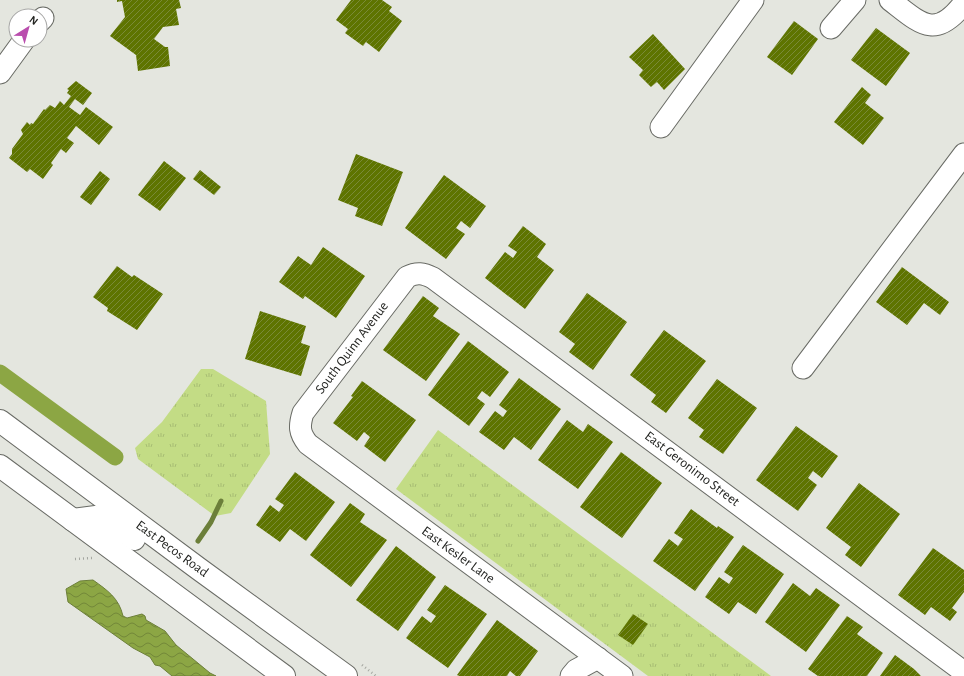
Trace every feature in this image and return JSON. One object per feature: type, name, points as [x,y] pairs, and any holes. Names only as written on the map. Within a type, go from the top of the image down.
[{"type":"main road","name":"East Pecos Road","points":[[0,421],[346,676]]},
{"type":"main road","points":[[0,466],[284,676]]},
{"type":"main road","points":[[73,520],[96,517],[110,522],[160,559],[199,569]]},
{"type":"street","points":[[661,126],[753,0]]},
{"type":"street","points":[[831,28],[855,0]]},
{"type":"street","points":[[890,0],[921,24],[934,25],[946,23],[964,3]]},
{"type":"street","points":[[0,73],[18,48]]},
{"type":"street","points":[[803,368],[964,154]]},
{"type":"street","name":"South Quinn Avenue","points":[[300,430],[303,413],[400,284],[407,277],[416,273]]},
{"type":"street","name":"East Geronimo Street","points":[[416,273],[425,274],[433,278],[964,672]]},
{"type":"street","name":"East Kesler Lane","points":[[300,430],[308,444],[596,667],[622,676]]},
{"type":"street","points":[[571,676],[576,670],[596,667]]},
{"type":"green space","points":[[201,369],[213,369],[266,401],[270,454],[231,513],[215,516],[138,459],[135,448],[162,422]]},
{"type":"green space","points":[[438,430],[771,676],[648,676],[396,489]]},
{"type":"water","points":[[93,580],[108,591],[115,599],[119,604],[123,616],[127,618],[142,614],[145,616],[146,620],[165,631],[176,645],[210,673],[216,676],[172,676],[160,666],[155,665],[150,657],[133,648],[68,602],[66,589],[80,581]]},
{"type":"building","points":[[117,0],[179,0],[181,8],[176,9],[179,25],[163,27],[154,39],[165,47],[168,47],[170,66],[138,71],[136,55],[110,36],[125,17],[122,1],[117,2]]},
{"type":"building","points":[[351,0],[382,0],[392,7],[389,11],[402,21],[379,52],[366,42],[363,46],[345,33],[348,29],[336,20]]},
{"type":"building","points":[[794,21],[818,39],[792,75],[767,57]]},
{"type":"building","points":[[876,28],[910,53],[886,86],[851,60]]},
{"type":"building","points":[[653,34],[685,69],[664,90],[657,82],[651,87],[639,75],[643,70],[629,57]]},
{"type":"building","points":[[76,81],[92,93],[83,105],[75,99],[69,107],[80,115],[86,107],[113,127],[99,145],[76,126],[67,138],[74,143],[66,153],[61,149],[51,163],[53,165],[43,179],[30,169],[27,172],[9,158],[12,154],[12,149],[23,134],[21,130],[27,122],[30,125],[31,123],[33,124],[44,109],[45,110],[50,105],[55,108],[60,101],[64,105],[71,96],[67,93],[69,90],[67,89]]},
{"type":"building","points":[[862,87],[871,95],[865,103],[884,118],[863,145],[834,122]]},
{"type":"building","points":[[356,154],[403,172],[382,226],[355,216],[358,208],[338,200]]},
{"type":"building","points":[[164,161],[186,178],[160,211],[138,195]]},
{"type":"building","points":[[200,170],[221,187],[214,195],[193,179]]},
{"type":"building","points":[[100,171],[110,179],[91,205],[80,197]]},
{"type":"building","points":[[444,175],[486,206],[470,228],[461,221],[456,228],[465,234],[446,259],[405,228]]},
{"type":"building","points":[[523,226],[546,244],[537,257],[554,270],[525,309],[485,278],[505,252],[513,258],[517,252],[508,246]]},
{"type":"building","points":[[323,247],[365,276],[336,318],[305,296],[303,299],[279,282],[298,256],[311,265]]},
{"type":"building","points":[[117,266],[132,277],[134,275],[163,294],[137,330],[107,311],[108,308],[93,297]]},
{"type":"building","points":[[902,267],[949,302],[940,315],[924,303],[907,325],[876,302]]},
{"type":"building","points":[[587,293],[627,322],[593,370],[569,352],[575,344],[559,332]]},
{"type":"building","points":[[423,296],[439,308],[433,316],[460,334],[426,381],[383,350]]},
{"type":"building","points":[[260,311],[306,326],[301,343],[310,346],[301,376],[245,359]]},
{"type":"building","points":[[664,330],[706,361],[666,413],[651,402],[656,395],[630,375]]},
{"type":"building","points":[[468,341],[509,372],[490,397],[482,391],[477,398],[485,404],[469,426],[428,395]]},
{"type":"building","points":[[519,378],[561,409],[531,450],[514,437],[504,450],[479,432],[495,411],[503,417],[507,411],[499,405]]},
{"type":"building","points":[[717,379],[757,408],[723,454],[699,437],[704,430],[688,418]]},
{"type":"building","points":[[362,381],[416,420],[385,462],[364,446],[370,437],[364,432],[357,441],[333,423],[353,397],[351,396]]},
{"type":"building","points":[[567,420],[583,432],[588,424],[613,442],[578,489],[538,460]]},
{"type":"building","points":[[796,426],[838,456],[822,478],[813,471],[808,478],[817,485],[798,511],[756,480]]},
{"type":"building","points":[[621,452],[662,483],[622,538],[580,507]]},
{"type":"building","points":[[295,472],[335,502],[306,541],[290,529],[280,542],[256,525],[270,505],[279,512],[284,505],[275,499]]},
{"type":"building","points":[[859,483],[900,514],[861,567],[845,555],[851,547],[826,528]]},
{"type":"building","points":[[350,503],[365,514],[360,522],[387,540],[351,587],[310,555]]},
{"type":"building","points":[[691,509],[717,528],[718,526],[734,537],[695,591],[653,561],[669,539],[678,546],[683,539],[674,533]]},
{"type":"building","points":[[743,545],[784,574],[756,614],[738,602],[729,614],[705,597],[719,577],[729,584],[733,578],[724,572]]},
{"type":"building","points":[[396,546],[436,577],[398,631],[356,600]]},
{"type":"building","points":[[933,548],[964,570],[964,592],[952,608],[957,612],[950,621],[931,607],[925,615],[898,595]]},
{"type":"building","points":[[793,583],[810,596],[816,588],[840,605],[806,652],[765,622]]},
{"type":"building","points":[[445,585],[487,614],[448,668],[406,638],[422,616],[431,623],[436,616],[427,610]]},
{"type":"building","points":[[633,614],[648,624],[633,645],[618,635]]},
{"type":"building","points":[[847,616],[863,627],[857,634],[883,653],[867,676],[818,676],[808,669]]},
{"type":"building","points":[[497,620],[538,651],[520,676],[516,676],[510,671],[507,676],[457,675]]},
{"type":"building","points":[[895,655],[914,669],[921,676],[880,676]]},
{"type":"waterway","points":[[0,373],[115,457]]},
{"type":"waterway","points":[[198,541],[211,522],[221,501]]}]
